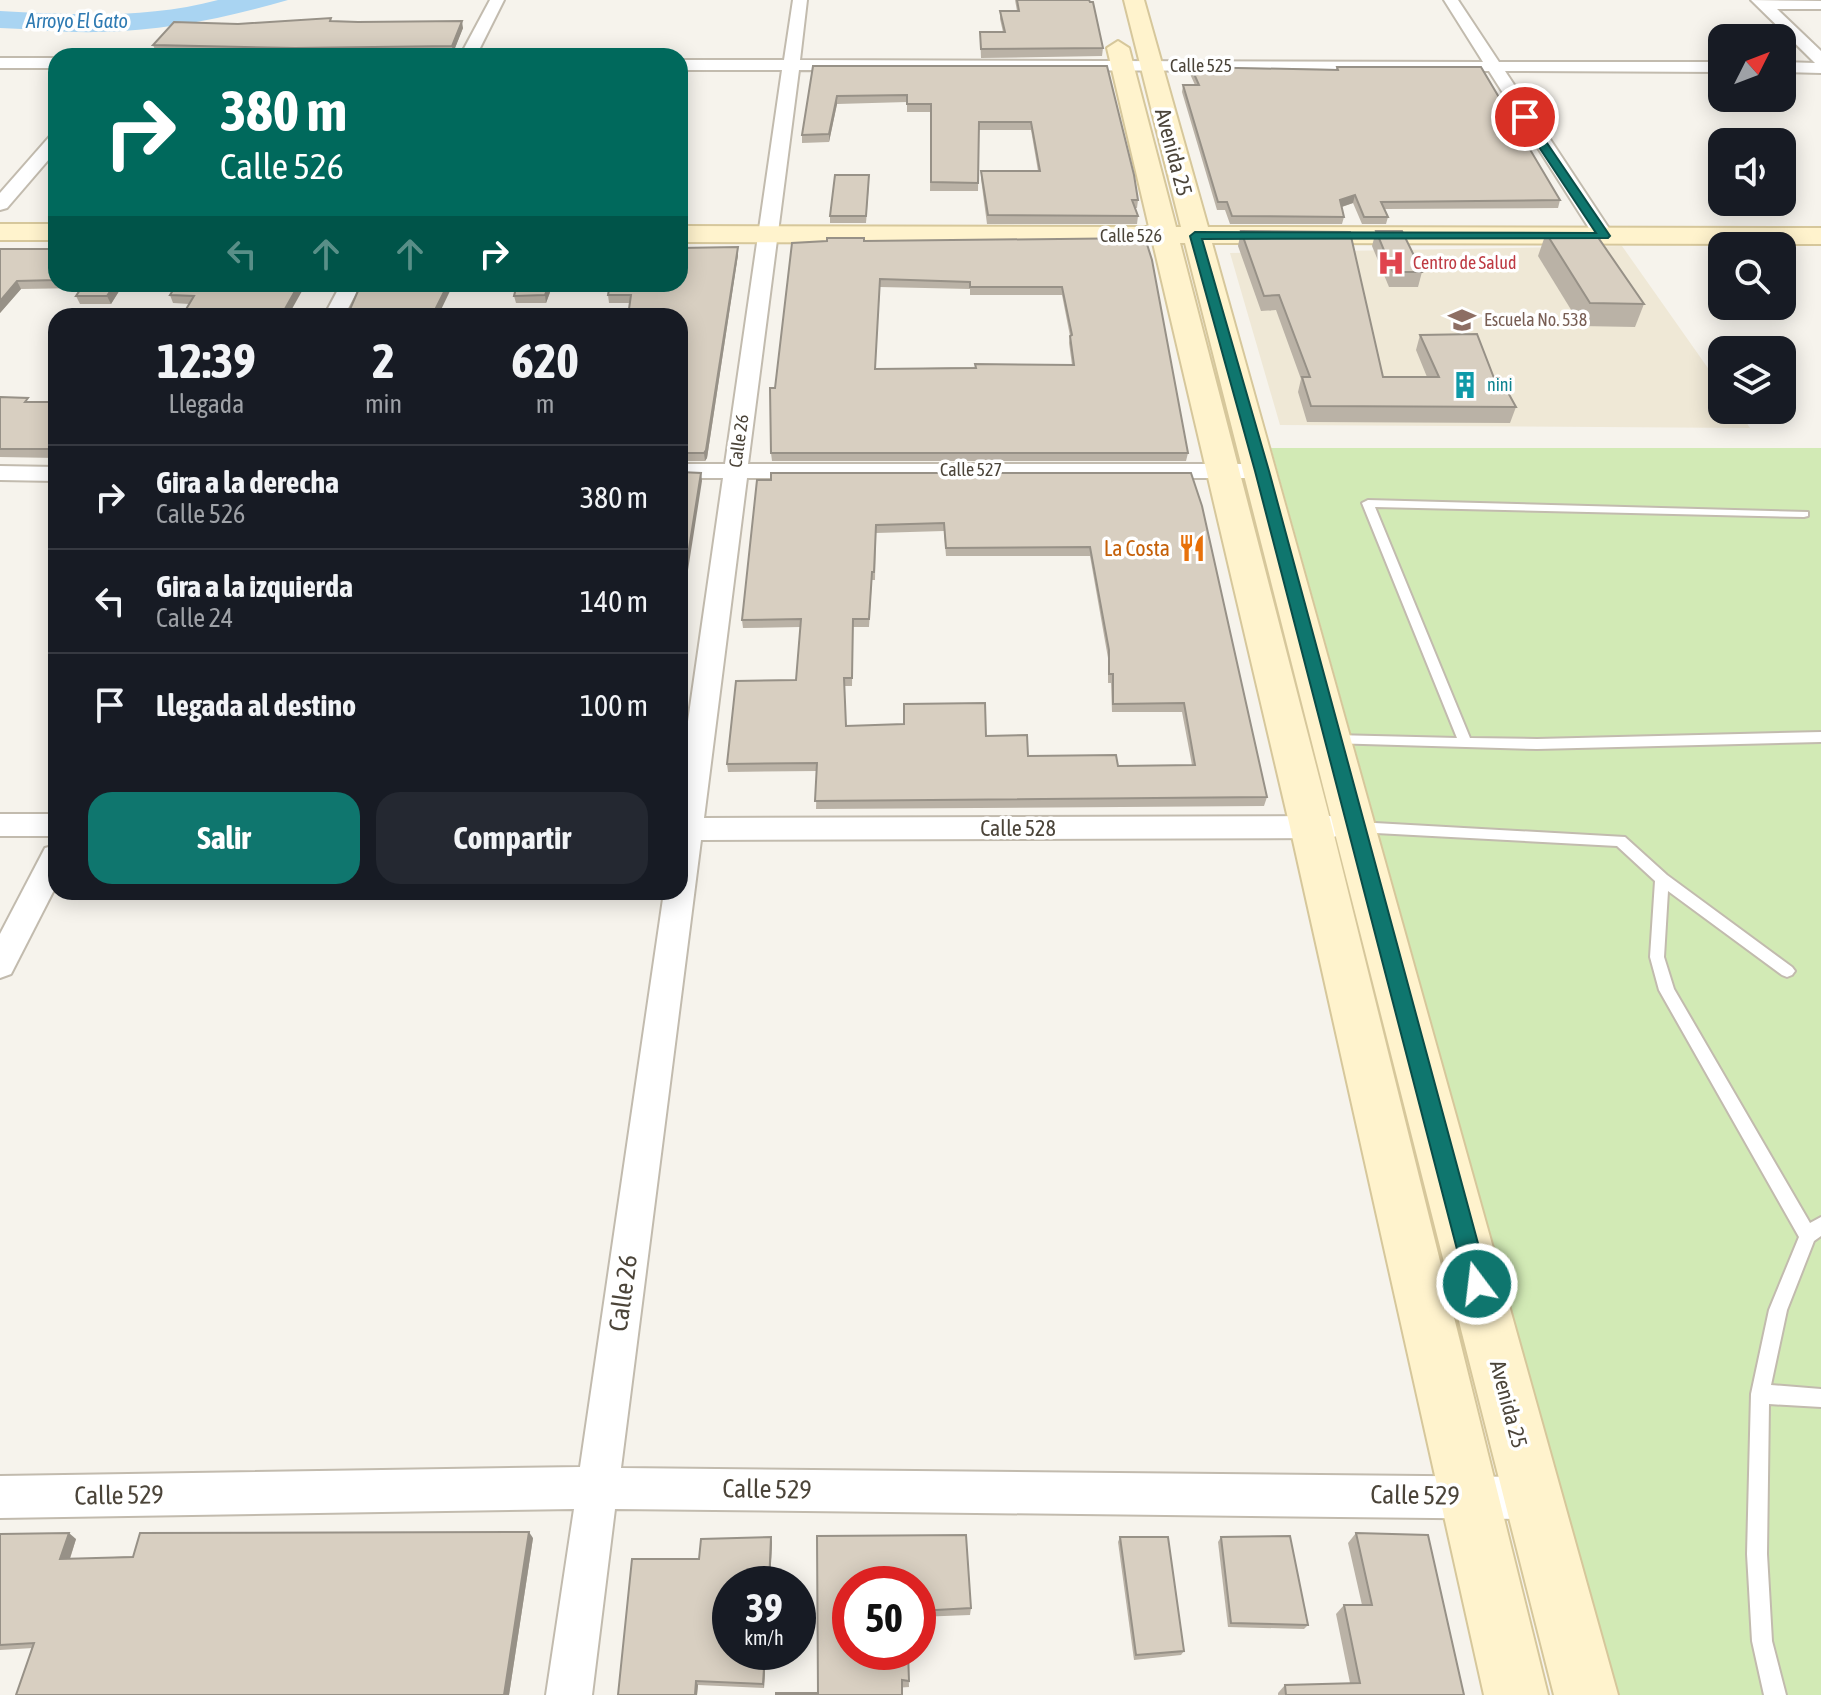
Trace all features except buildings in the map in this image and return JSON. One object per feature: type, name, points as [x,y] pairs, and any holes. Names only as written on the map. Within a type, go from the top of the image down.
[{"type":"main road","name":"Avenida 25","points":[[1134,0],[1152,66],[1178,227]]},
{"type":"main road","name":"Avenida 25","points":[[1114,27],[1122,66],[1178,227],[1333,827],[1534,1498],[1586,1695]]},
{"type":"main road","points":[[0,217],[48,217]]},
{"type":"main road","name":"Calle 526","points":[[688,219],[769,226],[1597,228],[1821,236]]},
{"type":"main road","name":"Calle 526","points":[[1597,228],[1821,219]]},
{"type":"main road","name":"Calle 526","points":[[688,233],[769,226]]},
{"type":"main road","points":[[0,232],[48,232]]},
{"type":"main road","name":"Avenida 25","points":[[1243,471],[1333,740],[1333,827],[1467,1496],[1516,1695]]},
{"type":"street","points":[[472,48],[497,0]]},
{"type":"street","name":"Calle 26","points":[[688,801],[800,0]]},
{"type":"street","points":[[1451,0],[1597,228]]},
{"type":"street","points":[[1761,2],[1821,5]]},
{"type":"street","points":[[1761,2],[1821,60]]},
{"type":"street","points":[[0,63],[48,63]]},
{"type":"street","name":"Calle 525","points":[[688,65],[1708,67]]},
{"type":"street","points":[[1796,67],[1821,68]]},
{"type":"street","points":[[0,204],[48,149]]},
{"type":"street","name":"Calle 527","points":[[688,471],[1243,471]]},
{"type":"street","points":[[0,473],[48,474]]},
{"type":"street","points":[[0,825],[48,825]]},
{"type":"street","name":"Calle 528","points":[[688,829],[1333,827]]},
{"type":"street","points":[[0,965],[48,872]]},
{"type":"street","name":"Calle 26","points":[[569,1695],[678,900]]},
{"type":"street","name":"Calle 529","points":[[0,1497],[596,1488],[1534,1498]]},
{"type":"lane","points":[[1465,742],[1368,503],[1804,514]]},
{"type":"lane","points":[[1333,740],[1537,744],[1821,737]]},
{"type":"lane","points":[[1333,827],[1620,841],[1662,879],[1787,971]]},
{"type":"lane","points":[[1662,879],[1657,957],[1667,990],[1815,1230],[1778,1310],[1760,1394],[1757,1554],[1762,1641],[1775,1695]]},
{"type":"lane","points":[[1760,1394],[1821,1398]]},
{"type":"shaded area","name":"Escuela No. 538","points":[[1622,246],[1708,368],[1708,424],[1747,424],[1750,428],[1280,425],[1230,253]]},
{"type":"green space","points":[[1271,448],[1821,448],[1821,1695],[1619,1695]]},
{"type":"water","name":"Arroyo El Gato","points":[[218,0],[288,0],[218,18],[147,29],[87,32],[0,28],[0,11],[137,13]]},
{"type":"place","name":"Centro de Salud","points":[[1391,263]]},
{"type":"place","name":"Escuela No. 538","points":[[1462,320]]},
{"type":"place","name":"nini","points":[[1465,385]]},
{"type":"place","name":"La Costa","points":[[1192,548]]},
{"type":"route","points":[[1477,1284],[1262,471],[1195,236],[1604,236],[1525,117]]}]
